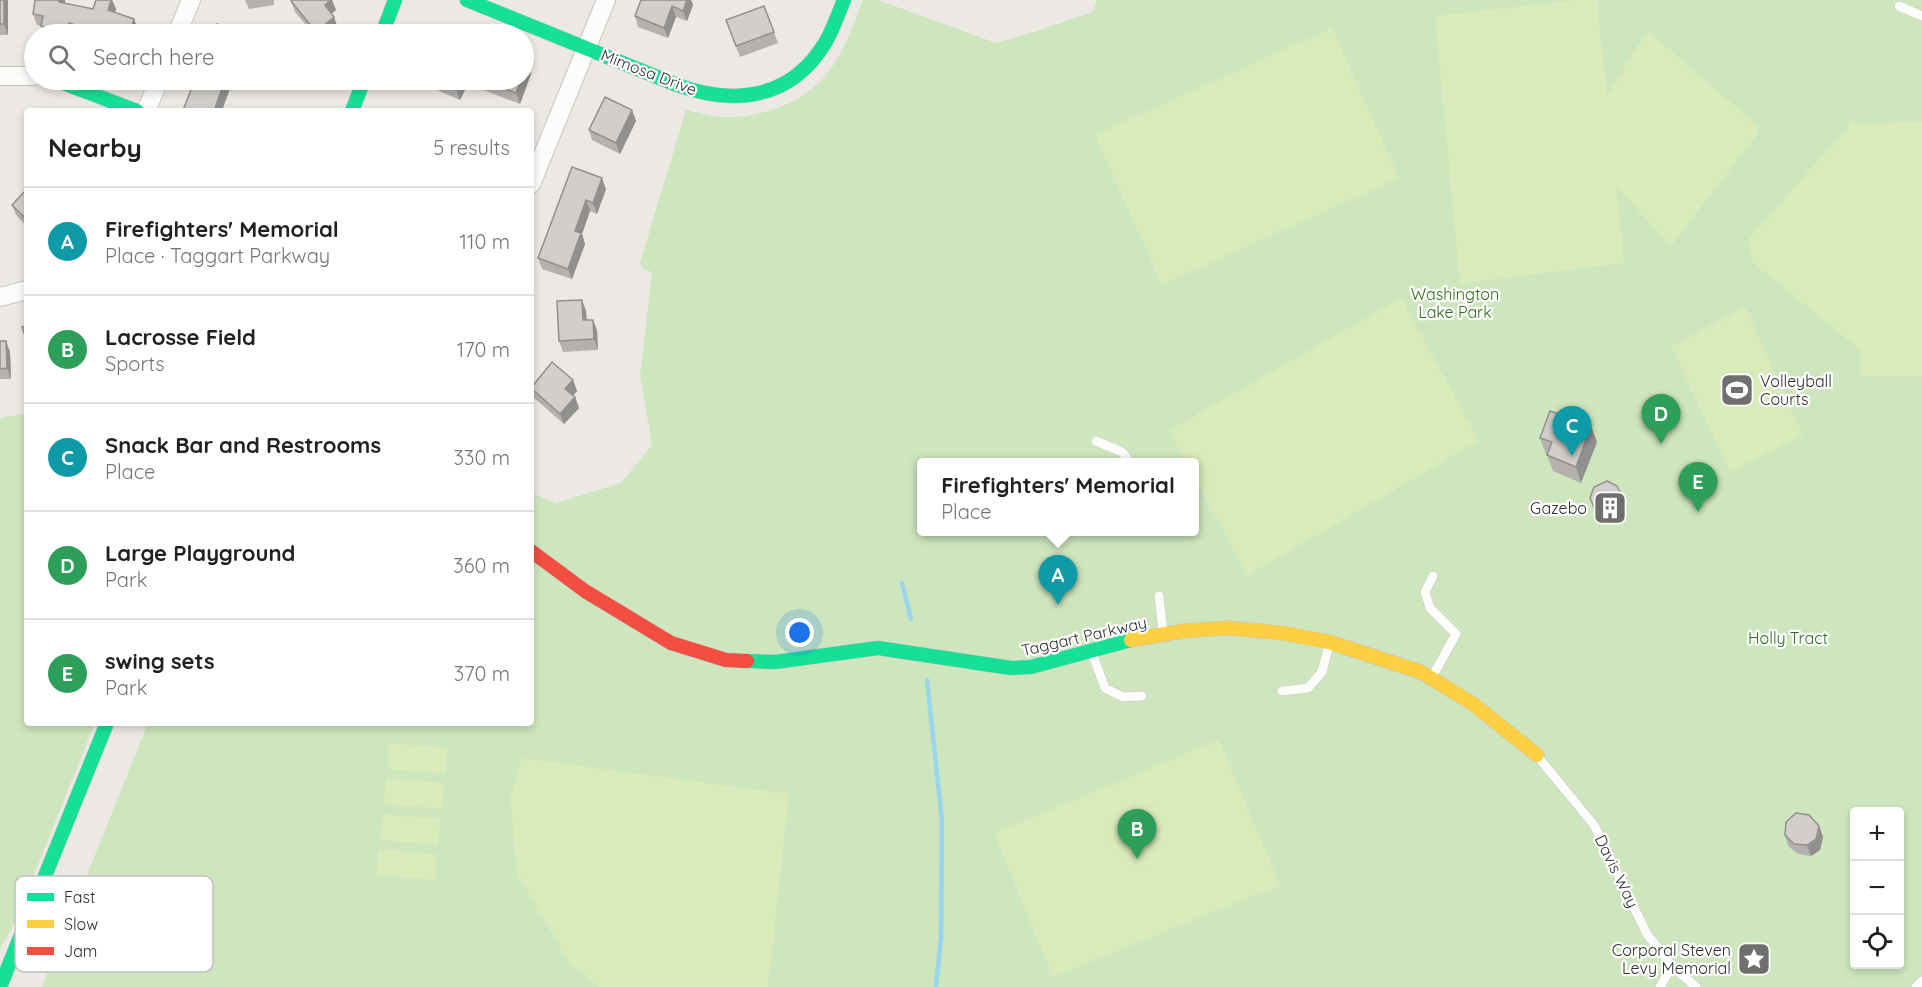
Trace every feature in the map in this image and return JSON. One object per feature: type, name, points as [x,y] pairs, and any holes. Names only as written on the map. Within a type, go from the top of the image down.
[{"type":"street","points":[[181,24],[191,0]]},
{"type":"street","points":[[386,24],[395,0]]},
{"type":"street","name":"Mimosa Drive","points":[[467,0],[527,24]]},
{"type":"street","name":"Mimosa Drive","points":[[587,48],[606,0]]},
{"type":"street","name":"Mimosa Drive","points":[[534,27],[693,91],[723,97],[748,95],[774,87],[797,74],[807,65],[824,44],[844,0]]},
{"type":"street","points":[[534,177],[587,48]]},
{"type":"street","points":[[0,76],[24,76]]},
{"type":"street","points":[[81,90],[129,108]]},
{"type":"street","points":[[147,108],[155,90]]},
{"type":"street","points":[[353,108],[360,90]]},
{"type":"street","points":[[0,297],[24,291]]},
{"type":"street","name":"Taggart Parkway","points":[[534,553],[585,591],[670,643],[726,660],[775,662],[878,648],[1011,668],[1032,667],[1132,640],[1164,634],[1227,628],[1282,633],[1329,642],[1421,672],[1473,704],[1537,755]]},
{"type":"street","points":[[45,876],[106,726]]},
{"type":"street","points":[[0,987],[15,950]]},
{"type":"lane","points":[[1899,6],[1922,16]]},
{"type":"lane","points":[[1096,441],[1122,452],[1127,458]]},
{"type":"lane","points":[[1431,679],[1456,634],[1430,608],[1425,592],[1433,576]]},
{"type":"lane","points":[[1159,596],[1164,634]]},
{"type":"lane","points":[[1282,691],[1308,688],[1322,672],[1329,642]]},
{"type":"lane","points":[[1091,650],[1105,688],[1123,697],[1142,696]]},
{"type":"lane","name":"Davis Way","points":[[1537,755],[1594,825],[1647,934],[1672,966],[1696,987]]},
{"type":"lane","points":[[1660,987],[1672,966]]},
{"type":"lane","points":[[1916,987],[1922,981]]},
{"type":"green space","points":[[863,0],[878,0],[996,43],[1092,12],[1097,0],[1922,0],[1922,987],[42,987],[48,972],[213,972],[213,876],[87,876],[147,726],[534,726],[534,494],[556,503],[621,483],[652,445],[640,376],[652,272],[643,269],[640,263],[686,110],[714,116],[738,117],[784,106],[823,79],[837,59]]},
{"type":"green space","points":[[1577,0],[1597,0],[1607,96],[1647,30],[1757,125],[1757,135],[1671,246],[1616,186],[1624,263],[1460,284],[1435,16]]},
{"type":"green space","points":[[1332,28],[1399,178],[1162,285],[1095,135]]},
{"type":"green space","points":[[1853,121],[1856,124],[1922,122],[1922,376],[1860,377],[1859,349],[1752,262],[1749,238]]},
{"type":"green space","points":[[1401,298],[1479,441],[1247,576],[1199,486],[1199,458],[1184,458],[1169,430]]},
{"type":"green space","name":"Volleyball Courts","points":[[1745,307],[1803,435],[1730,472],[1671,346]]},
{"type":"green space","points":[[24,414],[24,726],[94,726],[33,876],[15,876],[15,922],[0,949],[0,418]]},
{"type":"green space","points":[[1219,740],[1280,885],[1053,977],[994,833]]},
{"type":"green space","points":[[389,743],[447,748],[445,774],[387,769]]},
{"type":"green space","points":[[522,758],[789,794],[768,987],[599,987],[569,963],[517,874],[510,798]]},
{"type":"green space","points":[[386,778],[444,783],[442,809],[384,804]]},
{"type":"green space","points":[[383,814],[440,819],[438,845],[380,840]]},
{"type":"green space","points":[[379,849],[437,854],[435,880],[377,875]]},
{"type":"building","points":[[0,0],[4,0],[4,24],[0,24]]},
{"type":"building","points":[[35,0],[60,0],[59,2],[93,9],[96,0],[111,0],[108,10],[134,19],[132,24],[41,24],[43,16],[33,14]]},
{"type":"building","points":[[331,0],[325,5],[334,17],[326,24],[310,24],[291,1]]},
{"type":"building","points":[[641,0],[687,0],[683,11],[672,6],[664,28],[635,16]]},
{"type":"building","points":[[764,6],[774,32],[736,46],[726,20]]},
{"type":"building","points":[[191,90],[221,90],[215,108],[184,108]]},
{"type":"building","points":[[605,97],[632,110],[616,143],[589,130]]},
{"type":"building","points":[[572,167],[602,178],[593,203],[586,200],[575,231],[581,233],[568,269],[538,258]]},
{"type":"building","points":[[24,192],[24,217],[12,205]]},
{"type":"building","points":[[582,300],[583,320],[593,320],[594,339],[559,341],[557,301]]},
{"type":"building","points":[[0,341],[6,341],[7,368],[0,369]]},
{"type":"building","points":[[552,362],[573,380],[565,389],[575,397],[560,414],[534,391],[534,384]]},
{"type":"building","points":[[1550,411],[1591,426],[1576,467],[1547,455],[1552,442],[1540,438]]},
{"type":"building","points":[[1607,481],[1617,486],[1622,496],[1619,508],[1607,514],[1595,510],[1590,498],[1594,487]]},
{"type":"building","points":[[1796,813],[1809,815],[1819,826],[1816,839],[1807,845],[1794,844],[1785,835],[1786,822]]},
{"type":"waterway","points":[[902,583],[911,619]]},
{"type":"waterway","points":[[927,680],[942,821],[941,938],[936,987]]},
{"type":"traffic: fast","points":[[386,24],[395,0]]},
{"type":"traffic: fast","points":[[467,0],[526,24]]},
{"type":"traffic: fast","points":[[534,27],[677,85],[699,92],[740,96],[760,93],[796,76],[811,62],[825,43],[844,0]]},
{"type":"traffic: fast","points":[[81,90],[129,108]]},
{"type":"traffic: fast","points":[[353,108],[360,90]]},
{"type":"traffic: fast","points":[[747,661],[775,662],[878,648],[1011,668],[1031,667],[1131,640]]},
{"type":"traffic: fast","points":[[45,876],[106,726]]},
{"type":"traffic: fast","points":[[0,987],[15,950]]},
{"type":"traffic: slow","points":[[1131,640],[1183,631],[1227,628],[1282,633],[1329,642],[1421,672],[1473,704],[1537,755]]},
{"type":"traffic: jam","points":[[534,553],[585,591],[671,643],[726,660],[747,661]]},
{"type":"place","name":"Volleyball Courts","points":[[1737,390]]},
{"type":"place","name":"Large Playground","points":[[1661,444]]},
{"type":"place","name":"Snack Bar and Restrooms","points":[[1572,456]]},
{"type":"place","name":"Gazebo","points":[[1610,508]]},
{"type":"place","name":"swing sets","points":[[1698,512]]},
{"type":"place","name":"Firefighters' Memorial","points":[[1058,605]]},
{"type":"place","name":"Lacrosse Field","points":[[1137,859]]},
{"type":"place","name":"Corporal Steven Levy Memorial","points":[[1754,959]]},
{"type":"park label","name":"Washington Lake Park","points":[[1455,303]]},
{"type":"park label","name":"Holly Tract","points":[[1788,638]]}]
